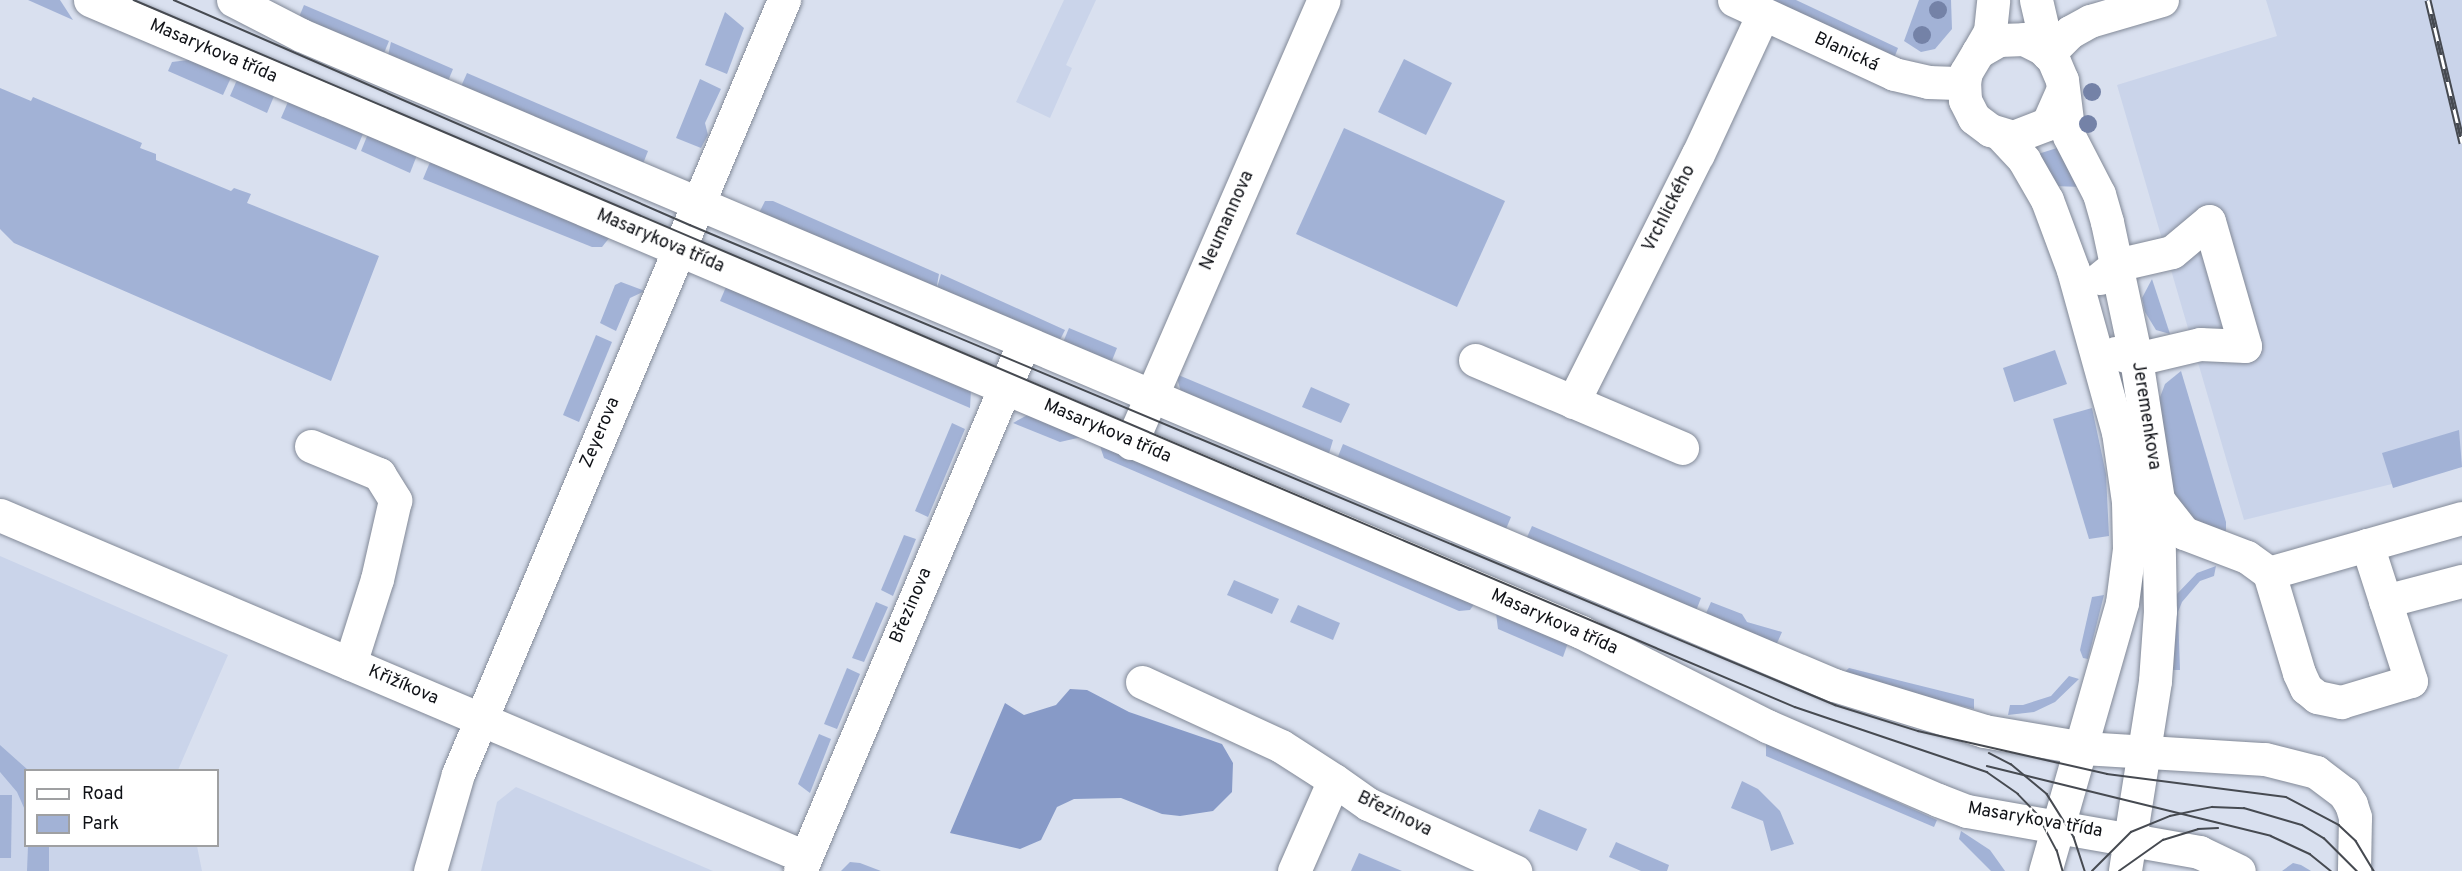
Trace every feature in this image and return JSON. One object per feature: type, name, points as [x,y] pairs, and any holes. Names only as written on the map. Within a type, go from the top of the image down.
[{"type":"street","name":"Masarykova třída","points":[[90,0],[679,250],[999,401],[1131,443],[1581,632],[1767,726],[1938,800],[1967,811],[2130,838]]},
{"type":"street","points":[[233,0],[301,35],[1834,685],[1984,731],[2083,748],[2265,759],[2316,772],[2344,793],[2351,804],[2355,824],[2354,871]]},
{"type":"street","name":"Zeyerova","points":[[430,871],[444,815],[481,719],[784,0]]},
{"type":"street","name":"Neumannova","points":[[1131,443],[1324,0]]},
{"type":"street","name":"Blanická","points":[[1734,0],[1894,74],[1928,82],[1964,83]]},
{"type":"street","points":[[1964,83],[1966,72],[1990,31],[1992,0]]},
{"type":"street","name":"Jeremenkova","points":[[2036,0],[2045,51],[2059,68],[2069,136],[2099,194],[2136,358],[2158,500],[2160,611],[2155,681],[2125,871]]},
{"type":"street","points":[[1978,52],[1988,44],[2012,38],[2045,51],[2070,32],[2090,21],[2162,0]]},
{"type":"street","name":"Vrchlického","points":[[1573,402],[1698,154],[1763,14]]},
{"type":"street","name":"Jeremenkova","points":[[1964,83],[1965,100],[1974,118],[2001,135],[2024,160],[2047,200],[2091,328],[2123,454],[2129,549],[2122,603],[2083,748],[2045,871]]},
{"type":"street","points":[[2001,135],[2026,135],[2047,124],[2062,91]]},
{"type":"street","points":[[2210,221],[2245,346],[2200,344],[2136,358],[2120,356],[2091,328],[2096,284],[2116,265],[2172,252],[2210,221]]},
{"type":"street","name":"Březinova","points":[[803,864],[1024,342]]},
{"type":"street","points":[[1475,360],[1682,448]]},
{"type":"street","points":[[311,446],[379,474],[394,500],[377,579],[350,664]]},
{"type":"street","points":[[2158,500],[2184,533],[2259,563],[2269,573],[2306,688],[2329,701],[2355,699],[2411,681],[2367,545]]},
{"type":"street","name":"Křižíkova","points":[[0,515],[734,826],[803,864]]},
{"type":"street","points":[[2269,573],[2462,518]]},
{"type":"street","points":[[2160,611],[2169,581],[2178,569],[2202,554],[2220,549]]},
{"type":"street","points":[[2385,601],[2462,581]]},
{"type":"street","name":"Březinova","points":[[1142,682],[1281,746],[1368,804],[1515,871]]},
{"type":"street","points":[[1294,871],[1334,780]]},
{"type":"street","points":[[2130,838],[2199,852],[2240,871]]},
{"type":"shaded area","points":[[1064,0],[1096,0],[1066,65],[1072,68],[1050,118],[1016,102]]},
{"type":"shaded area","points":[[2266,0],[2462,0],[2462,467],[2244,520],[2117,85],[2277,36]]},
{"type":"shaded area","points":[[0,556],[228,655],[178,769],[24,769],[24,847],[197,847],[202,871],[0,871]]},
{"type":"shaded area","points":[[1070,689],[1087,690],[1129,712],[1222,744],[1233,763],[1232,792],[1213,811],[1180,816],[1162,814],[1121,798],[1074,799],[1057,807],[1041,840],[1020,849],[950,833],[1005,703],[1024,715],[1056,705]]},
{"type":"shaded area","points":[[516,787],[713,871],[481,871],[497,802]]},
{"type":"green space","points":[[28,0],[60,0],[73,20]]},
{"type":"green space","points":[[1766,0],[1796,0],[1898,48],[1893,61]]},
{"type":"green space","points":[[1919,0],[1951,0],[1952,29],[1935,49],[1921,52],[1904,41]]},
{"type":"green space","points":[[304,5],[389,41],[382,58],[297,22]]},
{"type":"green space","points":[[725,12],[744,28],[727,74],[705,65]]},
{"type":"green space","points":[[391,42],[453,69],[446,86],[387,60]]},
{"type":"green space","points":[[204,58],[234,71],[223,95],[168,71],[172,62]]},
{"type":"green space","points":[[1404,59],[1452,83],[1426,135],[1378,112]]},
{"type":"green space","points":[[240,73],[277,89],[267,113],[230,96]]},
{"type":"green space","points":[[467,73],[648,151],[641,169],[459,91]]},
{"type":"green space","points":[[700,79],[721,89],[705,123],[708,135],[701,148],[676,138]]},
{"type":"green space","points":[[0,88],[31,101],[33,97],[142,143],[140,148],[156,154],[156,160],[231,191],[234,188],[251,194],[247,203],[379,256],[331,381],[14,243],[0,229]]},
{"type":"green space","points":[[291,95],[366,127],[356,150],[281,118]]},
{"type":"green space","points":[[1344,128],[1505,201],[1457,307],[1296,234]]},
{"type":"green space","points":[[370,129],[419,150],[410,173],[361,151]]},
{"type":"green space","points":[[2057,148],[2082,187],[2053,186],[2038,154]]},
{"type":"green space","points":[[433,155],[614,232],[602,247],[592,247],[423,179]]},
{"type":"green space","points":[[765,201],[773,201],[939,274],[936,291],[941,274],[1065,330],[1057,346],[757,217]]},
{"type":"green space","points":[[2152,279],[2170,334],[2156,330],[2145,312],[2142,298]]},
{"type":"green space","points":[[729,280],[971,390],[970,408],[720,301]]},
{"type":"green space","points":[[621,282],[645,291],[630,298],[616,331],[600,323],[615,285]]},
{"type":"green space","points":[[1069,328],[1117,348],[1109,368],[1061,347]]},
{"type":"green space","points":[[596,335],[612,342],[579,422],[563,415]]},
{"type":"green space","points":[[2055,350],[2067,384],[2014,402],[2003,368]]},
{"type":"green space","points":[[2181,371],[2226,522],[2226,532],[2199,525],[2170,495],[2156,408],[2165,384]]},
{"type":"green space","points":[[1176,374],[1333,440],[1327,460],[1182,396]]},
{"type":"green space","points":[[1311,387],[1350,404],[1341,423],[1302,407]]},
{"type":"green space","points":[[2092,408],[2106,474],[2109,536],[2089,539],[2053,419]]},
{"type":"green space","points":[[1031,413],[1082,437],[1060,442],[1013,423]]},
{"type":"green space","points":[[952,423],[965,429],[928,517],[915,511]]},
{"type":"green space","points":[[2459,430],[2462,467],[2393,488],[2382,453]]},
{"type":"green space","points":[[1343,444],[1511,517],[1503,536],[1335,464]]},
{"type":"green space","points":[[1100,446],[1477,600],[1470,610],[1459,611],[1104,458]]},
{"type":"green space","points":[[1532,526],[1701,598],[1694,616],[1524,544]]},
{"type":"green space","points":[[904,535],[916,539],[893,596],[881,590]]},
{"type":"green space","points":[[2216,566],[2214,576],[2200,581],[2182,602],[2178,612],[2180,670],[2170,670],[2171,608],[2176,595],[2197,573]]},
{"type":"green space","points":[[1234,580],[1279,599],[1272,614],[1227,595]]},
{"type":"green space","points":[[2104,595],[2088,659],[2083,658],[2080,650],[2092,597]]},
{"type":"green space","points":[[876,602],[888,607],[864,662],[852,658]]},
{"type":"green space","points":[[1711,602],[1742,614],[1747,622],[1782,632],[1774,650],[1703,620]]},
{"type":"green space","points":[[1298,605],[1340,623],[1333,640],[1290,622]]},
{"type":"green space","points":[[1496,613],[1569,640],[1563,657],[1498,629]]},
{"type":"green space","points":[[847,668],[860,674],[837,729],[824,724]]},
{"type":"green space","points":[[1849,668],[1974,699],[1974,709],[1840,676]]},
{"type":"green space","points":[[2069,676],[2079,679],[2055,702],[2034,712],[2008,715],[2010,705],[2023,705],[2051,696]]},
{"type":"green space","points":[[819,734],[831,739],[810,793],[798,784]]},
{"type":"green space","points":[[1766,743],[1937,820],[1934,827],[1766,756]]},
{"type":"green space","points":[[0,745],[27,769],[24,769],[24,808],[17,792],[0,772]]},
{"type":"green space","points":[[1742,781],[1758,789],[1780,811],[1794,844],[1771,851],[1763,821],[1731,808]]},
{"type":"green space","points":[[0,795],[12,795],[11,858],[0,858]]},
{"type":"green space","points":[[1539,809],[1587,829],[1577,851],[1529,831]]},
{"type":"green space","points":[[1961,831],[1990,850],[2005,871],[1991,871],[1959,839]]},
{"type":"green space","points":[[1616,842],[1669,865],[1667,871],[1641,871],[1609,857]]},
{"type":"green space","points":[[28,847],[49,847],[49,871],[27,871]]},
{"type":"green space","points":[[1359,853],[1402,871],[1351,871]]},
{"type":"green space","points":[[850,862],[860,863],[881,871],[841,871]]},
{"type":"green space","points":[[2293,863],[2301,865],[2311,871],[2282,871]]},
{"type":"tram line","points":[[134,0],[1795,707],[1987,772],[2018,794],[2038,815],[2057,850],[2063,871]]},
{"type":"tram line","points":[[174,0],[690,225],[1835,705],[1918,731],[2107,774],[2286,797],[2339,825],[2356,841],[2374,871]]},
{"type":"tram line","points":[[1989,753],[2011,764],[2047,794],[2074,837],[2085,871]]},
{"type":"tram line","points":[[1987,766],[2271,836],[2310,854],[2331,871]]},
{"type":"tram line","points":[[2092,871],[2131,832],[2170,816],[2212,807],[2244,808],[2302,825],[2324,838],[2357,871]]},
{"type":"tram line","points":[[2119,871],[2163,840],[2198,829],[2218,828]]},
{"type":"railway","points":[[2428,0],[2462,143]]}]
